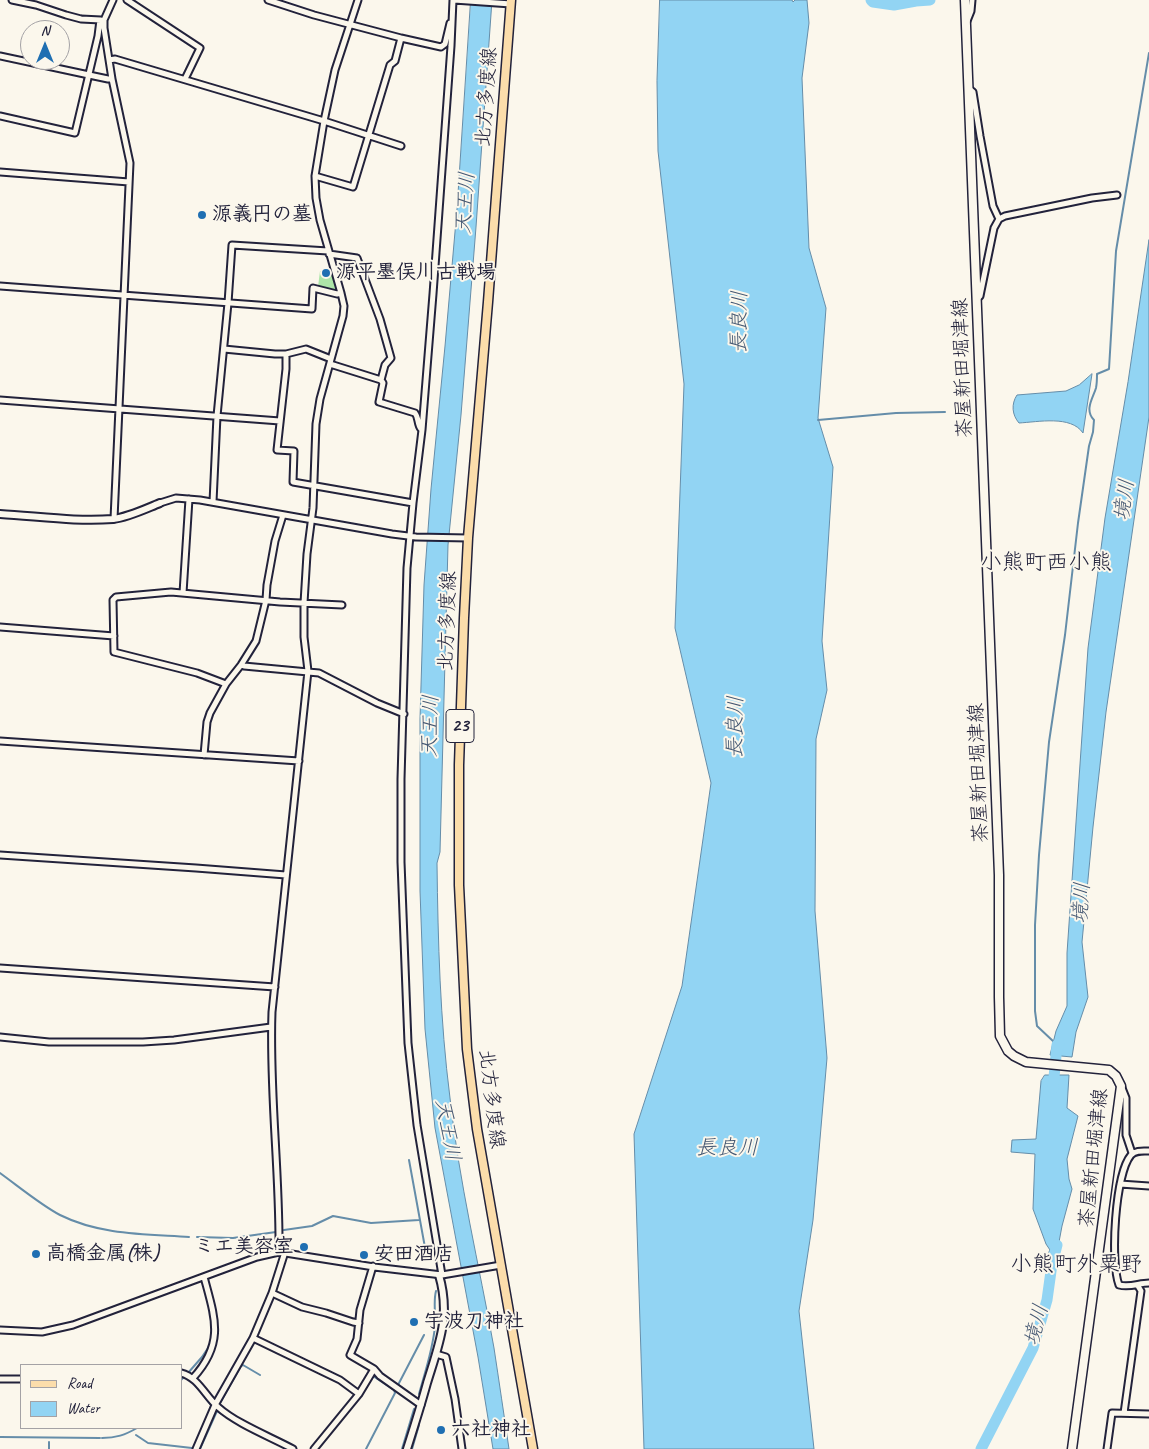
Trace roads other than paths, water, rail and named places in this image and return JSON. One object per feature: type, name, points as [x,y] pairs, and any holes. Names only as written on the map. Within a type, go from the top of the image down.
[{"type":"main road","name":"茶屋新田堀津線","points":[[965,0],[999,875],[999,1028],[1002,1041],[1008,1051],[1026,1062],[1109,1070],[1116,1076],[1121,1086],[1072,1449]]},
{"type":"main road","name":"北方多度線","points":[[508,3],[488,302],[468,538],[459,765],[460,903],[469,1067],[476,1129],[533,1449]]},
{"type":"street","points":[[12,0],[36,5],[66,16],[102,20]]},
{"type":"street","points":[[0,116],[75,133],[102,20],[113,0]]},
{"type":"street","points":[[127,0],[200,48],[186,79]]},
{"type":"street","points":[[269,0],[314,15],[441,47],[445,44],[452,15]]},
{"type":"street","points":[[196,1449],[216,1405],[253,1338],[272,1293],[282,1252],[271,1026],[308,671],[304,637],[304,603],[307,554],[312,519],[316,424],[320,399],[344,312],[341,293],[318,209],[315,176],[335,70],[358,0]]},
{"type":"street","points":[[407,1449],[443,1332],[444,1319],[441,1275],[417,1125],[408,1043],[402,862],[402,779],[404,665],[413,536],[413,503],[422,430],[454,0],[508,3]]},
{"type":"street","points":[[966,25],[971,11],[972,0]]},
{"type":"street","points":[[102,20],[112,79],[129,156],[114,519]]},
{"type":"street","points":[[315,176],[353,187],[390,65],[395,61],[401,38]]},
{"type":"street","points":[[0,56],[112,79]]},
{"type":"street","points":[[109,60],[115,59],[186,79],[402,146]]},
{"type":"street","points":[[968,88],[973,92],[993,206],[999,219]]},
{"type":"street","points":[[0,172],[129,182]]},
{"type":"street","points":[[976,299],[982,291],[994,228],[999,219],[1005,216],[1083,200],[1117,195]]},
{"type":"street","points":[[213,502],[217,416],[232,245],[329,252],[357,258],[380,319],[391,358],[384,365],[379,402],[415,413],[422,430]]},
{"type":"street","points":[[0,286],[312,309],[313,288],[337,294],[341,293]]},
{"type":"street","points":[[224,349],[286,354],[306,349],[331,361],[381,380]]},
{"type":"street","points":[[286,354],[278,450],[294,451],[293,482],[413,503]]},
{"type":"street","points":[[0,400],[280,421]]},
{"type":"street","points":[[0,514],[78,519],[114,519],[176,498],[213,502],[392,534],[468,538]]},
{"type":"street","points":[[183,593],[189,499]]},
{"type":"street","points":[[204,755],[207,722],[226,684],[256,641],[266,600],[275,542],[283,515]]},
{"type":"street","points":[[226,684],[197,673],[114,652],[113,600],[116,597],[171,592],[342,605]]},
{"type":"street","points":[[0,627],[114,636]]},
{"type":"street","points":[[241,665],[319,673],[377,703],[404,714]]},
{"type":"street","points":[[0,741],[298,761]]},
{"type":"street","points":[[0,855],[286,875]]},
{"type":"street","points":[[0,968],[274,987]]},
{"type":"street","points":[[0,1036],[49,1042],[143,1042],[174,1040],[271,1026]]},
{"type":"street","points":[[1121,1086],[1126,1098],[1126,1135],[1132,1154]]},
{"type":"street","points":[[1149,1151],[1140,1150],[1132,1154],[1126,1164],[1120,1184],[1114,1235],[1116,1279],[1119,1285],[1138,1286],[1143,1283],[1149,1284]]},
{"type":"street","points":[[1120,1184],[1149,1186]]},
{"type":"street","points":[[0,1330],[42,1332],[66,1328],[257,1257],[282,1252],[441,1275],[501,1265]]},
{"type":"street","points":[[373,1266],[360,1310],[357,1339],[350,1355],[374,1370],[421,1405]]},
{"type":"street","points":[[193,1378],[212,1348],[215,1339],[214,1313],[204,1277]]},
{"type":"street","points":[[1124,1413],[1140,1291],[1138,1286]]},
{"type":"street","points":[[272,1293],[302,1307],[353,1322],[359,1322]]},
{"type":"street","points":[[253,1338],[340,1380],[359,1394]]},
{"type":"street","points":[[436,1354],[446,1357],[455,1399],[462,1449]]},
{"type":"street","points":[[314,1449],[359,1394],[374,1370]]},
{"type":"street","points":[[182,1373],[193,1378],[227,1415],[293,1449]]},
{"type":"street","points":[[0,1379],[20,1379]]},
{"type":"street","points":[[1108,1449],[1112,1413],[1149,1414]]},
{"type":"water","name":"天王川","points":[[471,0],[492,0],[461,415],[448,545],[440,852],[437,863],[438,922],[444,1039],[454,1129],[494,1348],[509,1449],[493,1449],[478,1357],[435,1128],[425,1029],[420,891],[420,719],[424,585],[457,209]]},
{"type":"water","name":"長良川","points":[[660,0],[792,0],[793,2],[795,0],[807,0],[809,23],[802,78],[809,248],[826,308],[818,418],[833,467],[822,641],[827,690],[816,739],[815,911],[827,1058],[813,1220],[799,1311],[814,1449],[644,1449],[634,1134],[682,986],[711,783],[675,628],[684,384],[658,151],[657,81]]},
{"type":"water","points":[[1149,240],[1149,417],[1106,712],[1093,827],[1082,942],[1088,997],[1076,1032],[1072,1057],[1050,1055],[1056,1031],[1067,1006],[1067,953],[1088,648],[1105,518]]},
{"type":"water","points":[[1092,374],[1083,433],[1078,427],[1062,422],[1019,423],[1017,420],[1013,406],[1017,395],[1066,391],[1079,385]]},
{"type":"water","points":[[1045,1075],[1069,1075],[1067,1108],[1078,1116],[1067,1159],[1072,1189],[1056,1258],[1046,1257],[1050,1250],[1033,1209],[1035,1154],[1011,1152],[1012,1140],[1036,1139],[1041,1081]]},
{"type":"waterway","points":[[871,0],[873,2],[894,5],[930,0]]},
{"type":"waterway","points":[[1054,1042],[1037,1026],[1035,1011],[1035,925],[1049,742],[1065,635],[1078,523],[1089,446],[1093,432],[1094,420],[1089,408],[1096,388],[1097,374],[1109,369],[1116,251],[1149,53]]},
{"type":"waterway","points":[[818,420],[896,413],[945,412]]},
{"type":"waterway","name":"境川","points":[[1053,1088],[1057,1045],[1059,1043]]},
{"type":"waterway","points":[[409,1160],[426,1253]]},
{"type":"waterway","points":[[0,1173],[45,1206],[75,1222],[107,1230],[189,1237]]},
{"type":"waterway","points":[[284,1230],[312,1226],[333,1216],[371,1223],[419,1220]]},
{"type":"waterway","points":[[197,1237],[233,1238],[276,1232]]},
{"type":"waterway","name":"境川","points":[[981,1449],[1033,1348],[1047,1300],[1052,1264],[1057,1245]]},
{"type":"waterway","points":[[419,1394],[434,1335],[436,1291]]},
{"type":"waterway","points":[[398,1385],[424,1335]]},
{"type":"waterway","points":[[188,1373],[210,1345]]},
{"type":"waterway","points":[[220,1403],[241,1366],[243,1365],[260,1375]]},
{"type":"waterway","points":[[182,1379],[185,1376]]},
{"type":"waterway","points":[[366,1449],[395,1393],[394,1390],[373,1376]]},
{"type":"waterway","points":[[195,1385],[211,1405]]},
{"type":"waterway","points":[[402,1449],[414,1409]]},
{"type":"waterway","points":[[200,1449],[217,1411],[233,1421]]},
{"type":"waterway","points":[[412,1449],[419,1425]]},
{"type":"waterway","points":[[102,1438],[120,1436],[135,1429]]},
{"type":"waterway","points":[[136,1435],[148,1443],[192,1448]]},
{"type":"waterway","points":[[0,1437],[100,1438]]},
{"type":"waterway","points":[[49,1442],[49,1449]]},
{"type":"waterway","points":[[273,1442],[287,1449]]},
{"type":"place","name":"源義円の墓","points":[[202,215]]},
{"type":"place","name":"源平墨俣川古戦場","points":[[326,273]]},
{"type":"place","name":"ミエ美容室","points":[[304,1247]]},
{"type":"place","name":"高橋金属(株)","points":[[36,1254]]},
{"type":"place","name":"安田酒店","points":[[364,1255]]},
{"type":"place","name":"宇波刀神社","points":[[414,1322]]},
{"type":"place","name":"六社神社","points":[[441,1430]]},
{"type":"district","name":"小熊町西小熊","points":[[1046,563]]},
{"type":"district","name":"小熊町外粟野","points":[[1076,1265]]}]
